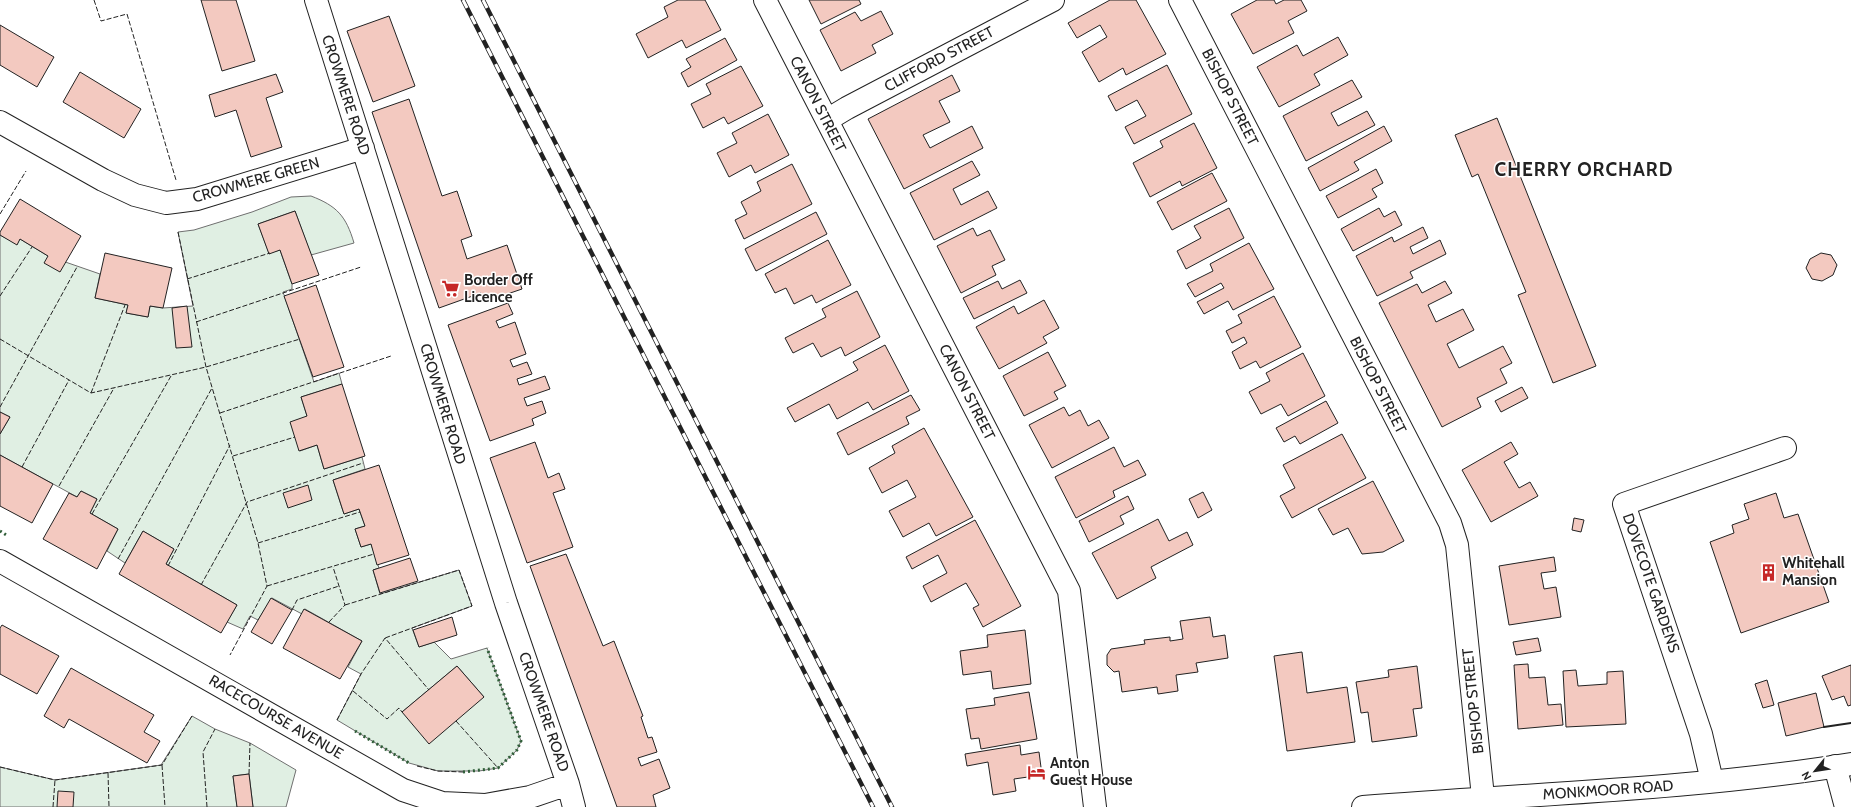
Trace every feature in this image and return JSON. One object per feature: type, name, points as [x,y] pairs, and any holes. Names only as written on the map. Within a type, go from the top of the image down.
[{"type":"street","name":"CROWMERE ROAD","points":[[316,0],[506,603],[568,784],[574,807]]},
{"type":"street","name":"CANON STREET","points":[[765,0],[1069,591],[1095,807]]},
{"type":"street","name":"CLIFFORD STREET","points":[[827,120],[1053,0]]},
{"type":"street","name":"BISHOP STREET","points":[[1180,0],[1450,523],[1457,545],[1483,798]]},
{"type":"street","name":"CROWMERE GREEN","points":[[0,122],[103,180],[135,195],[166,203],[197,199],[363,148]]},
{"type":"street","name":"DOVECOTE GARDENS","points":[[1712,781],[1701,734],[1624,504],[1785,448]]},
{"type":"street","name":"RACECOURSE AVENUE","points":[[0,561],[404,790],[442,803],[485,805],[530,797],[568,784]]},
{"type":"street","name":"MONKMOOR ROAD","points":[[1363,807],[1686,785],[1843,765]]},
{"type":"street","points":[[1843,765],[1846,807]]},
{"type":"green space","points":[[311,196],[334,208],[348,226],[354,243],[311,255],[295,211],[258,224],[269,253],[280,250],[292,284],[292,289],[283,292],[314,382],[339,373],[342,384],[301,397],[307,416],[300,451],[317,445],[324,469],[362,457],[365,469],[333,480],[344,514],[359,509],[365,526],[355,529],[361,547],[371,544],[379,568],[373,570],[380,594],[459,570],[472,606],[412,628],[419,647],[434,642],[451,659],[487,648],[521,741],[517,750],[498,768],[479,771],[438,771],[409,763],[337,720],[361,674],[348,667],[362,641],[305,609],[302,614],[272,598],[258,620],[250,616],[243,629],[227,622],[237,605],[166,564],[174,549],[143,531],[125,563],[107,551],[118,529],[90,513],[97,499],[81,491],[77,497],[0,455],[0,434],[10,417],[0,412],[0,235],[17,244],[20,239],[48,256],[100,274],[95,298],[128,305],[126,313],[148,317],[150,306],[163,308],[193,306],[178,232],[194,230],[252,212],[291,197]],"holes":[[[457,666],[484,697],[402,712]]]},
{"type":"green space","points":[[192,716],[215,729],[250,743],[296,770],[286,807],[253,807],[249,774],[233,776],[237,807],[0,807],[0,767],[55,780],[161,765]]},
{"type":"building","points":[[201,0],[236,0],[255,61],[222,71]]},
{"type":"building","points":[[678,0],[705,0],[721,30],[686,48],[682,40],[648,58],[636,34],[668,17],[664,7]]},
{"type":"building","points":[[809,0],[859,0],[861,4],[821,24]]},
{"type":"building","points":[[1110,0],[1136,0],[1166,54],[1126,75],[1123,68],[1099,82],[1082,52],[1107,37],[1100,25],[1077,38],[1068,23]]},
{"type":"building","points":[[1257,0],[1274,0],[1276,4],[1284,0],[1301,0],[1307,11],[1288,21],[1294,33],[1253,54],[1231,14]]},
{"type":"building","points":[[881,11],[893,34],[872,45],[876,53],[841,71],[820,30],[855,12],[861,21]]},
{"type":"building","points":[[389,16],[415,86],[373,102],[347,31]]},
{"type":"building","points":[[0,25],[54,57],[37,87],[0,65]]},
{"type":"building","points":[[1338,37],[1348,55],[1314,74],[1320,85],[1279,107],[1257,67],[1297,45],[1303,56]]},
{"type":"building","points":[[725,38],[737,60],[688,87],[681,73],[691,67],[686,59]]},
{"type":"building","points":[[1167,65],[1192,114],[1134,144],[1125,127],[1146,116],[1137,100],[1116,111],[1108,96]]},
{"type":"building","points":[[741,66],[763,106],[728,124],[724,117],[703,128],[691,104],[711,94],[706,84]]},
{"type":"building","points":[[80,72],[141,109],[124,138],[63,102]]},
{"type":"building","points":[[276,74],[283,92],[266,98],[282,147],[251,157],[236,110],[215,117],[209,95]]},
{"type":"building","points":[[952,75],[960,91],[939,101],[950,122],[923,135],[930,148],[972,126],[983,148],[904,189],[868,119]]},
{"type":"building","points":[[1352,80],[1362,97],[1331,113],[1338,126],[1367,111],[1375,125],[1306,161],[1283,116]]},
{"type":"building","points":[[409,99],[442,196],[457,191],[472,236],[461,240],[467,259],[507,245],[522,289],[484,302],[481,293],[439,308],[372,112]]},
{"type":"building","points":[[768,114],[789,155],[755,173],[751,165],[729,177],[717,153],[737,143],[732,133]]},
{"type":"building","points":[[1497,118],[1596,366],[1553,383],[1518,295],[1526,292],[1478,174],[1472,177],[1455,135]]},
{"type":"building","points":[[1194,123],[1217,168],[1182,186],[1180,181],[1150,197],[1133,163],[1163,147],[1160,141]]},
{"type":"building","points":[[1384,126],[1392,141],[1354,162],[1359,170],[1320,191],[1308,168]]},
{"type":"building","points":[[972,161],[980,175],[953,189],[961,205],[988,191],[997,208],[934,240],[910,193]]},
{"type":"building","points":[[792,164],[812,204],[744,239],[735,220],[747,214],[741,202],[761,191],[757,182]]},
{"type":"building","points":[[1376,169],[1383,183],[1372,189],[1377,197],[1338,218],[1326,196]]},
{"type":"building","points":[[1212,173],[1227,201],[1172,230],[1157,202]]},
{"type":"building","points":[[20,199],[81,236],[60,272],[44,263],[48,256],[20,239],[17,245],[0,235],[0,232]]},
{"type":"building","points":[[1229,208],[1244,238],[1186,269],[1177,251],[1201,238],[1194,226]]},
{"type":"building","points":[[1379,208],[1384,217],[1395,211],[1402,225],[1353,251],[1341,229]]},
{"type":"building","points":[[295,211],[319,275],[292,284],[280,250],[269,254],[258,224]]},
{"type":"building","points":[[816,212],[827,234],[756,271],[745,249]]},
{"type":"building","points":[[1423,227],[1428,238],[1410,247],[1413,254],[1440,240],[1446,254],[1410,272],[1413,278],[1377,296],[1356,256],[1392,237],[1394,242]]},
{"type":"building","points":[[973,228],[977,236],[990,230],[1005,260],[992,266],[996,275],[961,293],[937,246]]},
{"type":"building","points":[[828,240],[851,285],[816,303],[812,295],[794,304],[786,288],[775,293],[765,274]]},
{"type":"building","points":[[1249,243],[1274,289],[1233,310],[1228,301],[1204,314],[1197,302],[1224,288],[1221,283],[1195,297],[1187,284],[1213,271],[1210,264]]},
{"type":"building","points":[[105,253],[172,268],[163,308],[150,306],[148,317],[126,313],[128,305],[95,298]]},
{"type":"building","points":[[1821,253],[1831,255],[1837,265],[1833,275],[1822,281],[1812,279],[1806,268],[1810,259]]},
{"type":"building","points":[[1020,280],[1027,293],[974,319],[963,298],[998,281],[1002,289]]},
{"type":"building","points":[[1445,281],[1452,293],[1428,305],[1436,322],[1463,309],[1474,330],[1447,344],[1459,368],[1503,346],[1512,363],[1500,369],[1507,383],[1477,398],[1481,407],[1442,427],[1379,303],[1417,284],[1422,293]]},
{"type":"building","points":[[316,285],[344,367],[313,377],[284,296]]},
{"type":"building","points":[[857,291],[880,337],[845,356],[841,347],[821,357],[813,343],[793,353],[785,338],[826,317],[822,309]]},
{"type":"building","points":[[1274,296],[1301,347],[1260,368],[1256,361],[1240,369],[1232,352],[1247,343],[1244,337],[1232,343],[1226,331],[1242,323],[1238,315]]},
{"type":"building","points":[[1044,300],[1059,328],[1043,337],[1047,343],[999,369],[976,327],[1014,306],[1018,314]]},
{"type":"building","points":[[508,303],[513,314],[496,321],[499,328],[515,322],[526,354],[510,360],[513,367],[527,362],[532,374],[517,379],[519,385],[545,376],[550,389],[524,398],[527,406],[542,401],[546,413],[532,419],[534,425],[490,441],[448,325]]},
{"type":"building","points":[[187,306],[192,347],[176,348],[172,308]]},
{"type":"building","points":[[885,345],[909,391],[873,410],[868,402],[837,419],[829,404],[795,422],[787,408],[858,370],[853,362]]},
{"type":"building","points":[[1048,352],[1066,386],[1054,392],[1058,399],[1024,416],[1003,376]]},
{"type":"building","points":[[1303,353],[1325,396],[1288,416],[1281,404],[1261,414],[1249,392],[1270,381],[1266,373]]},
{"type":"building","points":[[342,384],[365,456],[324,469],[317,445],[299,451],[290,422],[307,416],[301,397]]},
{"type":"building","points":[[1522,387],[1528,398],[1501,412],[1495,401]]},
{"type":"building","points":[[911,395],[920,410],[906,417],[909,424],[848,455],[837,433]]},
{"type":"building","points":[[1326,401],[1338,423],[1300,444],[1295,436],[1284,442],[1276,428]]},
{"type":"building","points":[[1064,407],[1069,416],[1080,410],[1088,426],[1099,420],[1109,438],[1052,468],[1029,425]]},
{"type":"building","points":[[0,412],[10,417],[0,434]]},
{"type":"building","points":[[924,428],[973,517],[936,536],[929,523],[903,537],[889,511],[916,497],[907,480],[882,493],[869,468],[895,453],[892,446]]},
{"type":"building","points":[[1342,434],[1366,478],[1292,518],[1280,496],[1295,488],[1283,465]]},
{"type":"building","points":[[535,442],[548,478],[559,473],[565,489],[553,493],[573,547],[527,563],[490,458]]},
{"type":"building","points":[[1511,442],[1518,454],[1504,462],[1519,488],[1530,482],[1538,496],[1491,522],[1462,470]]},
{"type":"building","points":[[1114,447],[1124,467],[1138,460],[1146,475],[1113,491],[1115,497],[1076,518],[1055,477]]},
{"type":"building","points":[[0,455],[53,484],[32,523],[0,506]]},
{"type":"building","points":[[379,465],[409,555],[377,565],[371,544],[361,547],[355,529],[365,526],[359,509],[344,514],[333,480]]},
{"type":"building","points":[[1373,481],[1404,541],[1383,552],[1362,554],[1348,528],[1333,535],[1318,509]]},
{"type":"building","points":[[308,485],[312,500],[288,508],[283,493]]},
{"type":"building","points":[[81,491],[97,499],[90,513],[118,529],[97,569],[43,539],[69,493],[77,497]]},
{"type":"building","points":[[1203,492],[1212,510],[1198,518],[1189,499]]},
{"type":"building","name":"Whitehall Mansion","points":[[1776,493],[1784,518],[1798,514],[1829,602],[1741,633],[1710,542],[1734,533],[1732,525],[1749,519],[1744,504]]},
{"type":"building","points":[[1128,496],[1134,509],[1120,516],[1124,524],[1089,542],[1079,521]]},
{"type":"building","points":[[1574,518],[1584,520],[1581,532],[1572,530]]},
{"type":"building","points":[[1158,519],[1169,541],[1187,532],[1193,545],[1151,567],[1156,578],[1117,599],[1092,553]]},
{"type":"building","points":[[975,520],[1021,606],[983,627],[973,608],[979,605],[966,583],[931,602],[923,586],[947,573],[938,555],[912,569],[906,557]]},
{"type":"building","points":[[143,531],[174,549],[166,564],[237,605],[221,633],[119,574]]},
{"type":"building","points":[[566,554],[603,646],[614,641],[643,716],[641,717],[648,738],[652,737],[657,752],[638,758],[641,766],[659,759],[670,788],[653,795],[656,807],[617,807],[530,566]]},
{"type":"building","points":[[1554,557],[1556,571],[1541,573],[1544,589],[1556,587],[1561,617],[1509,625],[1499,566]]},
{"type":"building","points":[[410,558],[418,581],[380,593],[373,570]]},
{"type":"building","points":[[271,598],[292,610],[272,644],[251,632]]},
{"type":"building","points":[[304,609],[362,641],[340,679],[283,648]]},
{"type":"building","points":[[452,617],[457,635],[419,647],[413,630]]},
{"type":"building","points":[[1210,617],[1213,637],[1225,635],[1228,658],[1196,663],[1198,672],[1176,675],[1178,691],[1158,694],[1157,687],[1122,692],[1119,671],[1114,672],[1107,665],[1107,655],[1111,649],[1145,644],[1144,640],[1170,637],[1170,641],[1183,639],[1180,621]]},
{"type":"building","points":[[2,625],[59,656],[37,694],[0,674],[0,628]]},
{"type":"building","points":[[1025,630],[1031,684],[993,689],[991,671],[963,675],[960,651],[988,647],[987,635]]},
{"type":"building","points":[[1538,638],[1541,651],[1516,655],[1513,642]]},
{"type":"building","points":[[1302,652],[1307,693],[1347,687],[1355,742],[1287,751],[1274,656]]},
{"type":"building","points":[[1528,664],[1529,678],[1545,677],[1548,705],[1561,704],[1563,725],[1518,729],[1514,665]]},
{"type":"building","points":[[1851,665],[1851,705],[1848,706],[1844,696],[1832,700],[1822,676]]},
{"type":"building","points":[[457,666],[484,697],[429,744],[402,712]]},
{"type":"building","points":[[1417,666],[1422,708],[1413,709],[1417,736],[1372,742],[1368,712],[1361,713],[1356,682],[1389,677],[1388,670]]},
{"type":"building","points":[[71,668],[154,715],[144,732],[160,741],[147,763],[69,719],[64,728],[44,716]]},
{"type":"building","points":[[1576,670],[1578,686],[1607,684],[1607,672],[1623,671],[1626,724],[1566,727],[1563,671]]},
{"type":"building","points":[[1767,680],[1774,705],[1763,708],[1755,684]]},
{"type":"building","points":[[1029,692],[1037,739],[981,749],[979,738],[971,739],[966,709],[995,705],[994,698]]},
{"type":"building","points":[[1816,693],[1824,727],[1786,736],[1778,703]]},
{"type":"building","points":[[1020,745],[1021,755],[1039,752],[1042,775],[1014,779],[1016,791],[993,795],[988,762],[967,766],[965,754]]},
{"type":"building","points":[[249,774],[253,807],[237,807],[233,776]]},
{"type":"building","points":[[58,791],[74,792],[73,807],[57,807]]},
{"type":"railway","points":[[463,0],[873,807]]},
{"type":"railway","points":[[483,0],[892,807]]},
{"type":"hedge","points":[[0,531],[8,536]]},
{"type":"hedge","points":[[463,772],[498,768],[517,750],[521,741],[487,648]]},
{"type":"hedge","points":[[355,731],[409,763]]},
{"type":"fence","points":[[94,0],[101,21],[127,14],[176,180]]},
{"type":"fence","points":[[0,214],[26,171]]},
{"type":"fence","points":[[178,232],[206,367],[258,543],[267,586],[230,655]]},
{"type":"fence","points":[[0,296],[32,247]]},
{"type":"fence","points":[[187,279],[270,253]]},
{"type":"fence","points":[[0,407],[77,267]]},
{"type":"fence","points":[[196,322],[361,267]]},
{"type":"fence","points":[[91,393],[125,305]]},
{"type":"fence","points":[[0,339],[91,393],[206,367],[300,339]]},
{"type":"fence","points":[[220,413],[391,356]]},
{"type":"fence","points":[[92,514],[171,376]]},
{"type":"fence","points":[[22,467],[69,380]]},
{"type":"fence","points":[[59,486],[114,388]]},
{"type":"fence","points":[[118,559],[212,388]]},
{"type":"fence","points":[[233,456],[295,437]]},
{"type":"fence","points":[[168,566],[230,445]]},
{"type":"fence","points":[[201,585],[247,502],[363,463]]},
{"type":"fence","points":[[258,543],[360,512]]},
{"type":"fence","points":[[267,586],[374,554]]},
{"type":"fence","points":[[329,622],[345,605],[333,567]]},
{"type":"fence","points":[[345,605],[459,570],[472,606],[385,638]]},
{"type":"fence","points":[[292,610],[297,600],[339,586]]},
{"type":"fence","points":[[337,720],[361,674],[385,638],[429,690]]},
{"type":"fence","points":[[353,691],[387,719],[399,708],[402,712]]},
{"type":"fence","points":[[0,767],[55,780],[162,765],[192,716]]},
{"type":"fence","points":[[456,721],[498,768]]},
{"type":"fence","points":[[207,807],[203,752],[215,729]]},
{"type":"fence","points":[[249,774],[250,743]]},
{"type":"fence","points":[[162,765],[165,807]]},
{"type":"fence","points":[[417,766],[438,771],[463,772]]},
{"type":"fence","points":[[108,773],[109,807]]},
{"type":"fence","points":[[53,807],[55,780]]},
{"type":"wall","points":[[1824,727],[1851,723]]},
{"type":"place","name":"Border Off Licence","points":[[451,289]]},
{"type":"place","name":"Whitehall Mansion","points":[[1769,572]]},
{"type":"place","name":"Anton Guest House","points":[[1037,772]]},
{"type":"district","name":"CHERRY ORCHARD","points":[[1584,169]]}]
